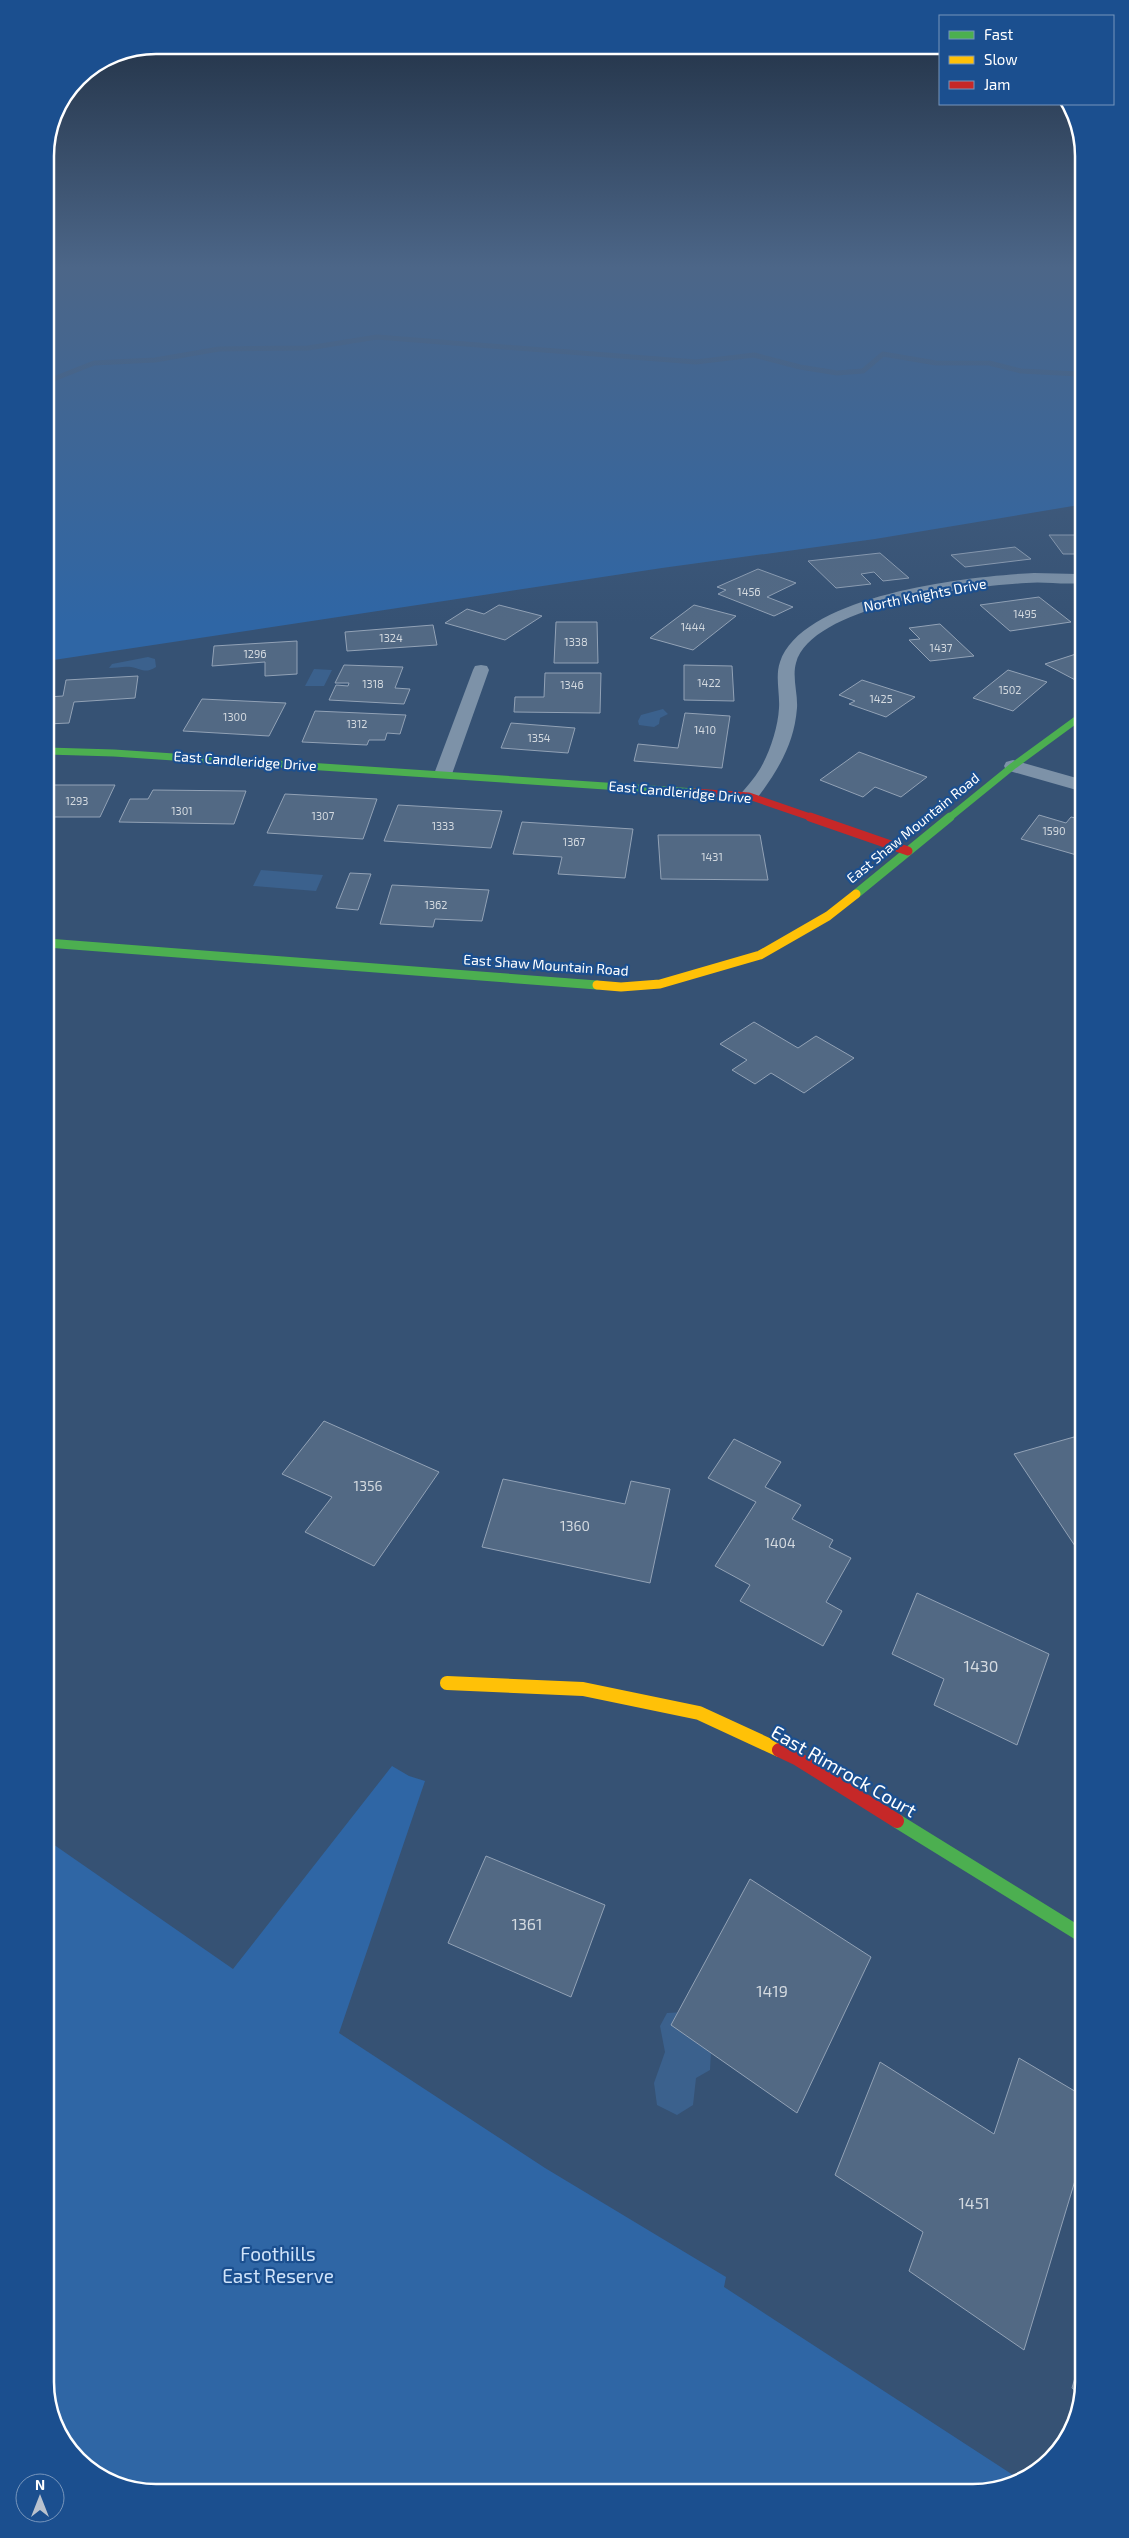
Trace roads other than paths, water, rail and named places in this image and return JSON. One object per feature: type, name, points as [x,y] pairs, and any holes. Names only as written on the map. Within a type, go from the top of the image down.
[{"type":"street","name":"North Knights Drive","points":[[748,796],[771,766],[788,710],[788,662],[795,646],[810,631],[835,616],[868,604],[901,596],[1004,579],[1075,579]]},
{"type":"street","points":[[443,774],[481,670]]},
{"type":"street","name":"East Shaw Mountain Road","points":[[54,944],[621,988],[660,984],[760,955],[828,916],[1013,766],[1075,721]]},
{"type":"street","name":"East Candleridge Drive","points":[[54,751],[443,774],[748,796],[908,851]]},
{"type":"street","points":[[1013,766],[1075,784]]},
{"type":"street","name":"East Rimrock Court","points":[[447,1683],[583,1689],[699,1713],[798,1759],[1075,1931]]},
{"type":"park label","name":"Foothills East Reserve","points":[[278,2265]]}]
